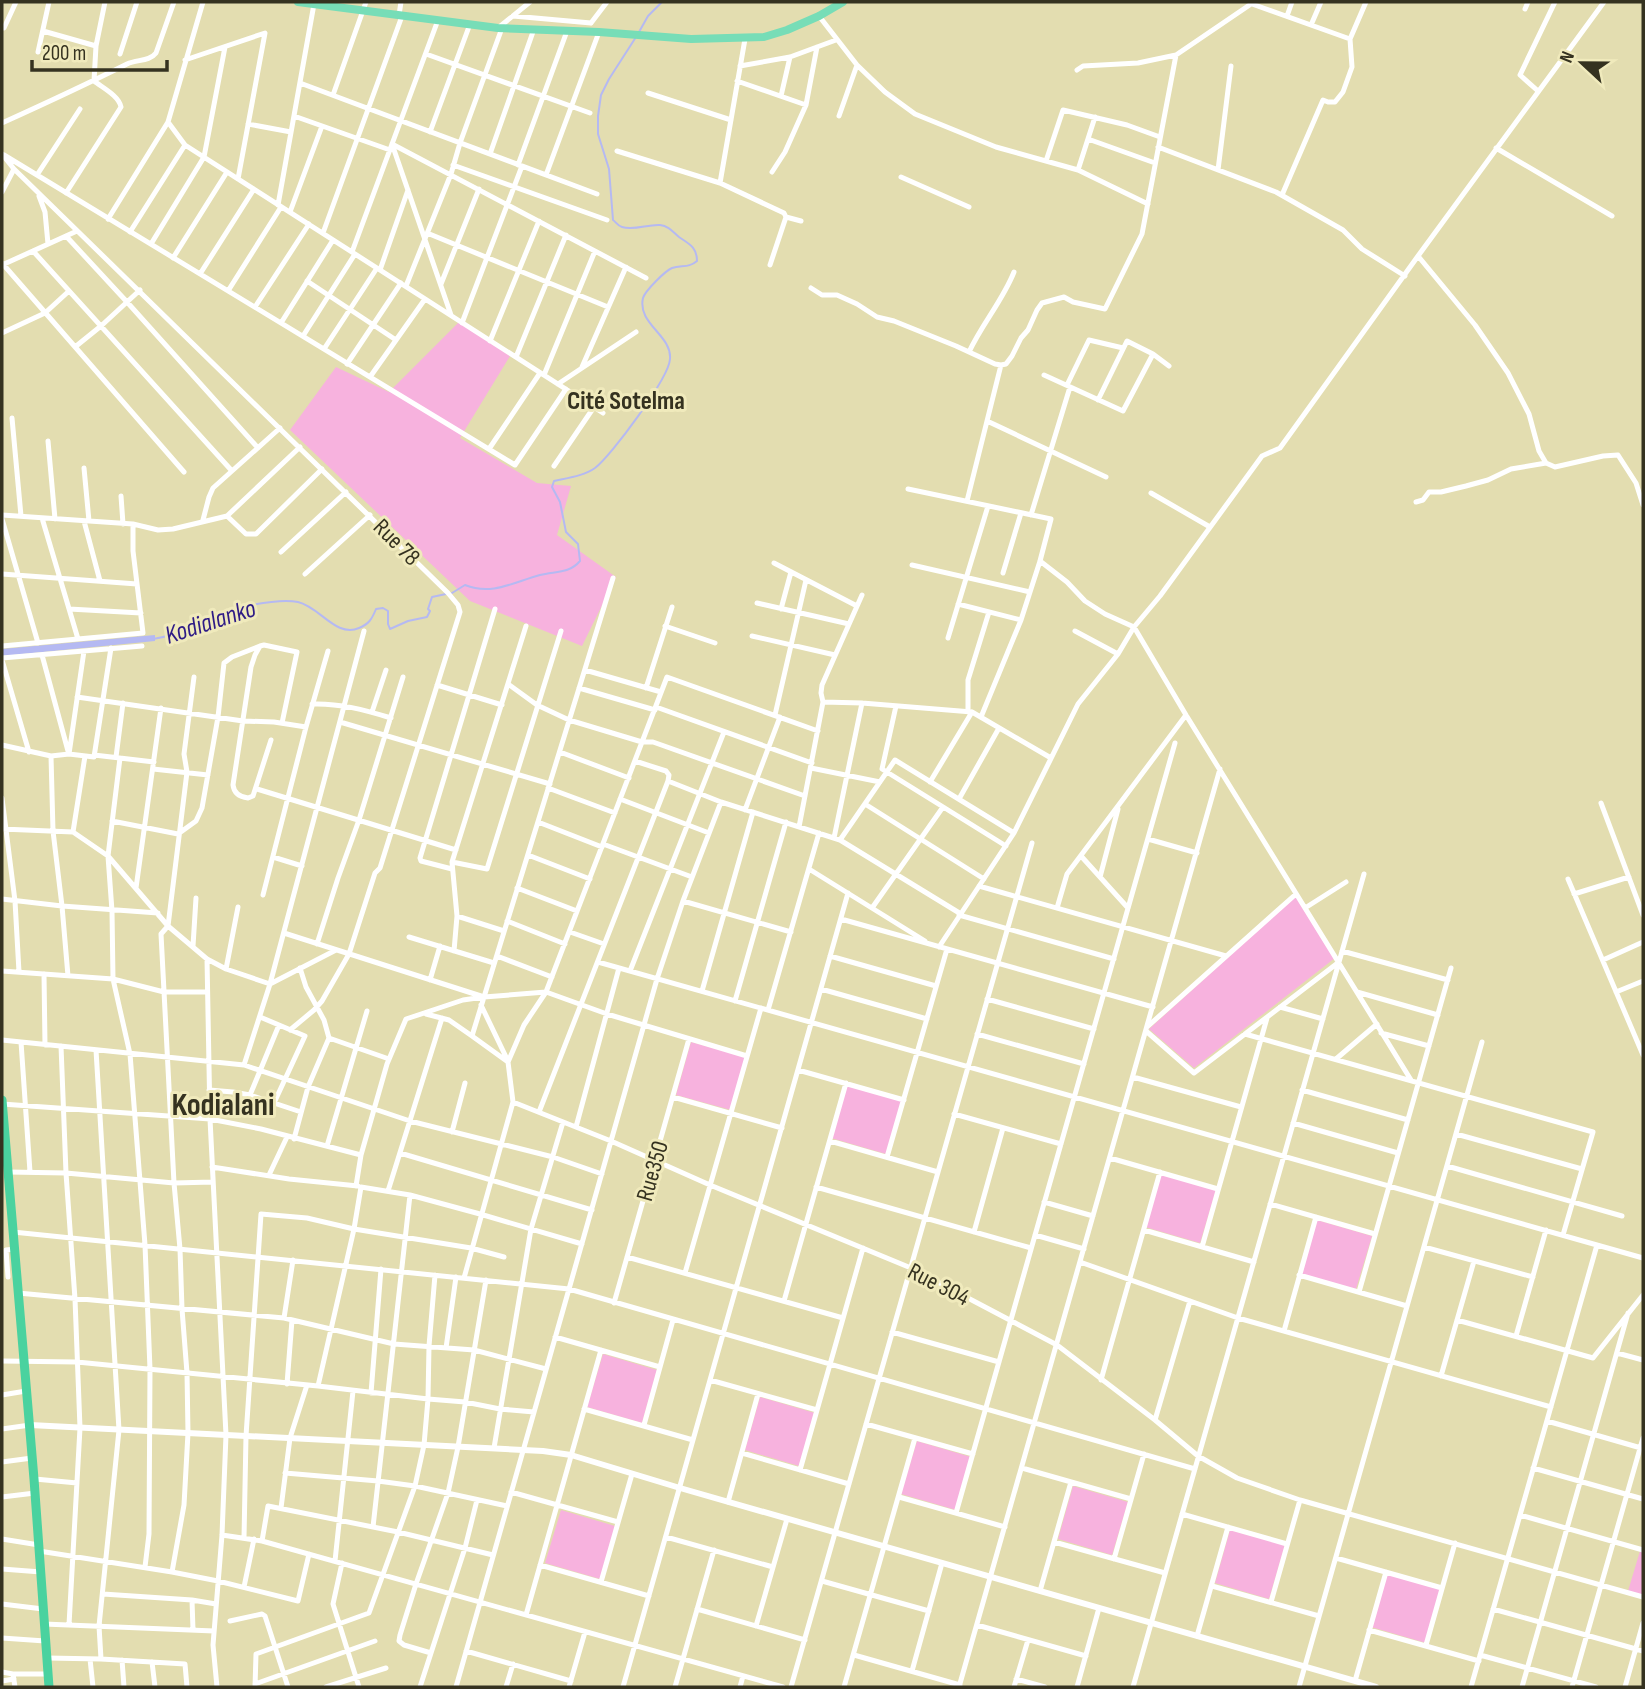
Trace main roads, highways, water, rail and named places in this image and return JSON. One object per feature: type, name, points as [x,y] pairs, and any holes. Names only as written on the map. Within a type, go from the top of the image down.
[{"type":"highway","points":[[2,1103],[7,1218],[13,1232],[15,1249],[49,1687]]},
{"type":"main road","points":[[298,2],[328,6],[365,6],[400,15],[500,28],[691,39],[764,37],[819,16],[843,2]]},
{"type":"water","points":[[155,635],[155,641],[2,656],[2,649]]},
{"type":"waterway","name":"Kodialanko","points":[[639,32],[648,16],[662,2]]},
{"type":"waterway","name":"Kodialanko","points":[[452,593],[465,585],[484,589],[503,587],[566,570],[580,561],[578,544],[566,532],[560,502],[552,487],[554,481],[586,473],[603,461],[638,416],[667,369],[669,351],[645,315],[643,298],[651,286],[669,270],[697,261],[696,252],[666,227],[655,225],[627,228],[619,226],[613,220],[609,169],[598,134],[601,95],[636,37]]},
{"type":"waterway","name":"Kodialanko","points":[[153,639],[171,635],[219,613],[276,601],[306,605],[335,625],[351,630],[365,625],[376,609],[383,608],[388,611],[390,629],[427,617],[432,597],[446,594]]},
{"type":"district","name":"Cité Sotelma","points":[[626,400]]},
{"type":"district","name":"Kodialani","points":[[223,1104]]}]
